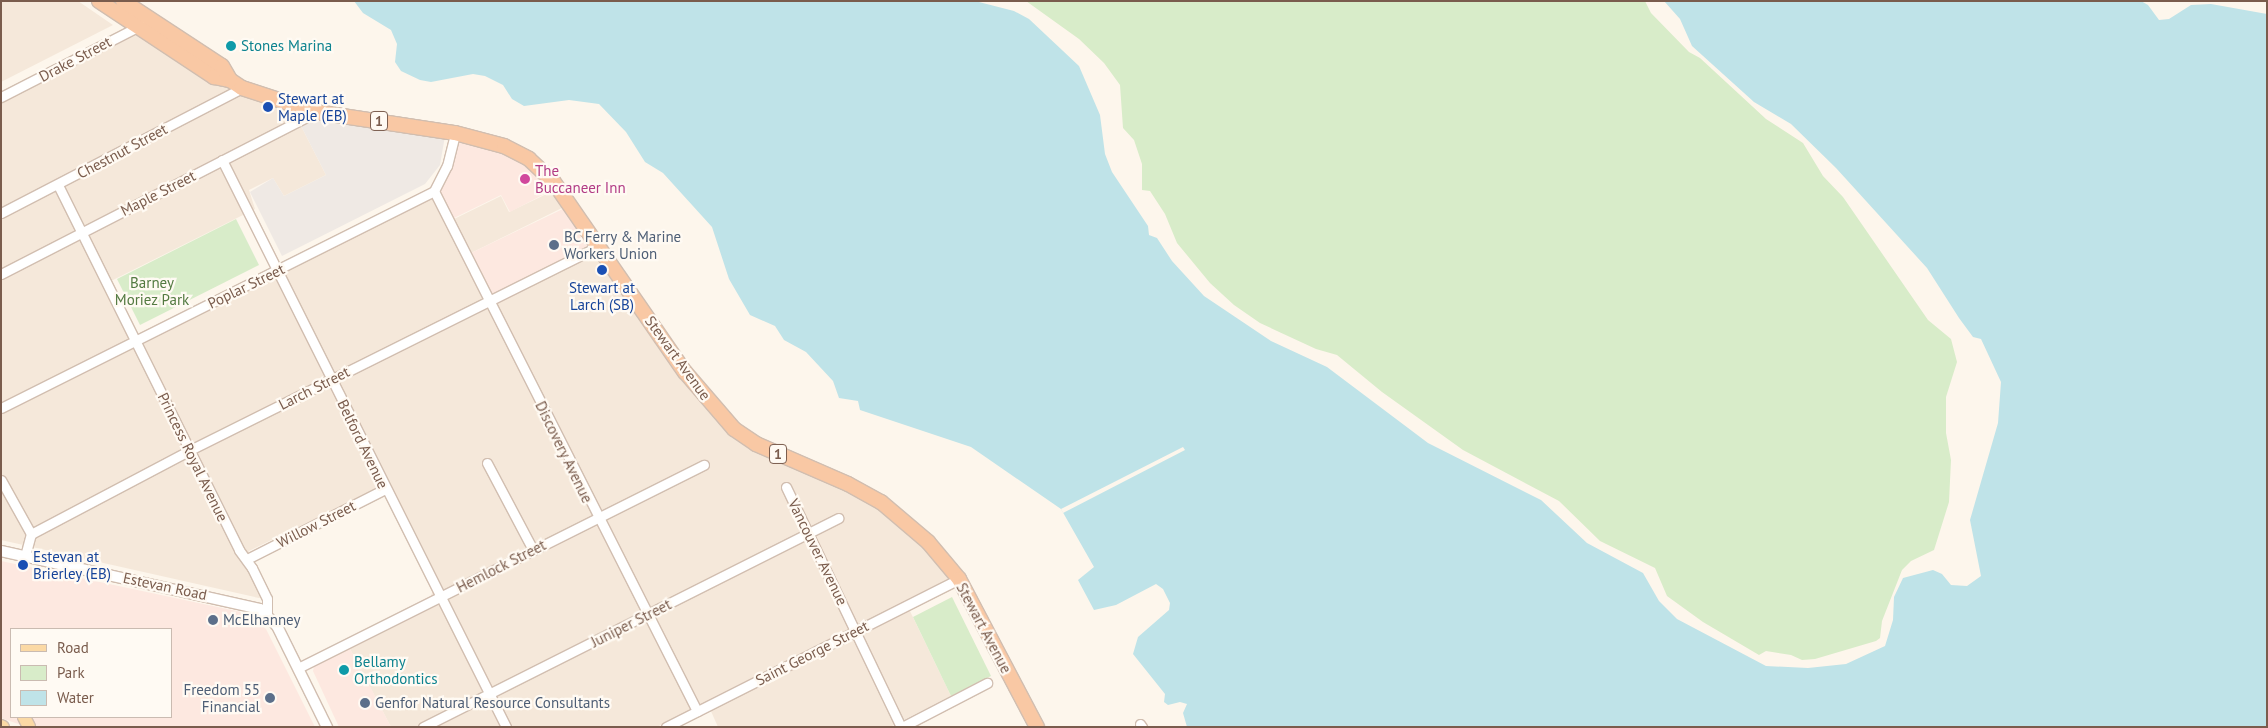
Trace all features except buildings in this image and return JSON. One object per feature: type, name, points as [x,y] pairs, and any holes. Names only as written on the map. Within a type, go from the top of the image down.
[{"type":"highway","name":"Stewart Avenue","points":[[99,1],[214,77],[230,80],[242,88],[316,112],[455,133],[504,146],[529,160],[553,181],[600,246],[684,372],[734,429],[756,444],[848,484],[882,502],[928,542],[959,579],[1037,727]]},
{"type":"highway","name":"Stewart Avenue","points":[[126,3],[149,20],[222,66],[230,80]]},
{"type":"street","name":"Drake Street","points":[[1,97],[149,20]]},
{"type":"street","name":"Chestnut Street","points":[[1,213],[242,88]]},
{"type":"street","name":"Maple Street","points":[[1,274],[316,112]]},
{"type":"street","points":[[434,191],[447,166],[455,133]]},
{"type":"street","name":"Belford Avenue","points":[[222,160],[385,489],[506,727]]},
{"type":"street","name":"Princess Royal Avenue","points":[[58,185],[239,550],[247,559],[267,599],[267,615],[277,626],[327,727]]},
{"type":"street","name":"Poplar Street","points":[[1,408],[434,191]]},
{"type":"street","name":"Discovery Avenue","points":[[434,191],[597,518],[697,711]]},
{"type":"street","name":"Larch Street","points":[[31,534],[190,450],[600,246]]},
{"type":"street","points":[[488,463],[534,550]]},
{"type":"street","name":"Hemlock Street","points":[[298,668],[704,464]]},
{"type":"street","points":[[1,480],[31,534],[25,556]]},
{"type":"street","name":"Vancouver Avenue","points":[[786,487],[902,727]]},
{"type":"street","name":"Willow Street","points":[[247,559],[385,489]]},
{"type":"street","name":"Juniper Street","points":[[423,727],[490,695],[838,518]]},
{"type":"street","name":"Estevan Road","points":[[1,551],[251,605],[267,615]]},
{"type":"street","name":"Saint George Street","points":[[666,727],[959,579]]},
{"type":"street","points":[[902,727],[987,683]]},
{"type":"shaded area","points":[[1,1],[78,1],[113,25],[1,82]]},
{"type":"shaded area","points":[[136,29],[213,79],[315,114],[299,122],[326,175],[284,196],[273,178],[249,190],[255,209],[105,284],[132,339],[1,405],[1,99]]},
{"type":"shaded area","points":[[315,114],[445,136],[440,165],[425,184],[282,256],[250,192],[273,178],[284,196],[326,175],[299,122]]},
{"type":"shaded area","points":[[457,135],[505,148],[556,188],[510,212],[501,195],[450,220],[436,191]]},
{"type":"shaded area","points":[[557,189],[568,205],[467,255],[450,221],[501,196],[509,212]]},
{"type":"shaded area","points":[[433,195],[488,305],[600,249],[733,435],[861,496],[909,530],[952,577],[657,727],[391,727],[349,647],[426,608],[436,583],[391,495],[370,492],[249,551],[246,564],[263,597],[259,598],[1,540],[1,414]]},
{"type":"shaded area","points":[[569,206],[598,246],[490,299],[467,255]]},
{"type":"shaded area","points":[[1,561],[241,612],[266,629],[315,727],[27,727],[1,718]]},
{"type":"shaded area","points":[[908,607],[951,696],[890,727],[718,727],[710,709]]},
{"type":"shaded area","points":[[349,647],[391,727],[339,727],[313,671],[314,667]]},
{"type":"green space","points":[[1026,1],[1645,1],[1651,13],[1689,52],[1700,58],[1766,119],[1803,143],[1823,176],[1843,197],[1928,320],[1951,339],[1957,362],[1946,397],[1946,433],[1951,460],[1949,502],[1934,550],[1911,561],[1902,570],[1882,621],[1880,638],[1876,641],[1815,659],[1802,660],[1791,655],[1766,651],[1759,655],[1703,622],[1667,596],[1655,568],[1600,541],[1559,501],[1463,450],[1382,392],[1337,355],[1316,349],[1260,323],[1234,305],[1210,283],[1177,243],[1165,214],[1150,191],[1142,190],[1142,164],[1134,140],[1123,128],[1120,85],[1104,63],[1079,39]]},
{"type":"green space","name":"Barney Moriez Park","points":[[236,219],[259,265],[140,325],[117,279]]},
{"type":"green space","points":[[952,597],[991,676],[951,696],[913,617]]},
{"type":"water","points":[[354,1],[975,1],[1014,11],[1029,19],[1079,66],[1100,115],[1105,154],[1112,172],[1148,226],[1149,235],[1157,238],[1172,261],[1204,296],[1271,341],[1327,367],[1428,443],[1541,500],[1587,543],[1643,573],[1659,601],[1677,619],[1766,666],[1808,668],[1846,664],[1885,646],[1893,620],[1894,597],[1903,578],[1933,570],[1942,574],[1951,585],[1967,586],[1981,576],[1970,520],[1998,423],[2001,382],[1981,339],[1973,337],[1927,268],[1836,168],[1791,124],[1754,102],[1692,46],[1680,19],[1664,1],[2141,1],[2148,5],[2159,20],[2169,19],[2191,5],[2211,4],[2267,14],[2267,727],[1187,727],[1183,713],[1187,704],[1180,702],[1168,705],[1164,702],[1165,694],[1133,654],[1138,637],[1169,610],[1170,603],[1163,589],[1156,584],[1116,605],[1094,610],[1078,580],[1094,567],[1061,509],[971,447],[860,410],[858,401],[839,398],[833,381],[806,352],[784,340],[775,326],[750,315],[729,279],[712,227],[663,173],[645,162],[626,132],[599,104],[569,100],[524,106],[512,99],[503,85],[485,76],[473,74],[431,82],[420,80],[401,71],[395,62],[397,44],[391,30],[363,13]]},
{"type":"pier","points":[[1183,447],[1185,450],[1063,513],[1061,509]]},
{"type":"place","name":"Stones Marina","points":[[231,46]]},
{"type":"place","name":"Stewart at Maple (EB)","points":[[268,107]]},
{"type":"place","name":"The Buccaneer Inn","points":[[525,179]]},
{"type":"place","name":"BC Ferry & Marine Workers Union","points":[[554,245]]},
{"type":"place","name":"Stewart at Larch (SB)","points":[[602,270]]},
{"type":"place","name":"Estevan at Brierley (EB)","points":[[23,565]]},
{"type":"place","name":"McElhanney","points":[[213,620]]},
{"type":"place","name":"Bellamy Orthodontics","points":[[344,670]]},
{"type":"place","name":"Freedom 55 Financial","points":[[270,698]]},
{"type":"place","name":"Genfor Natural Resource Consultants","points":[[365,703]]}]
